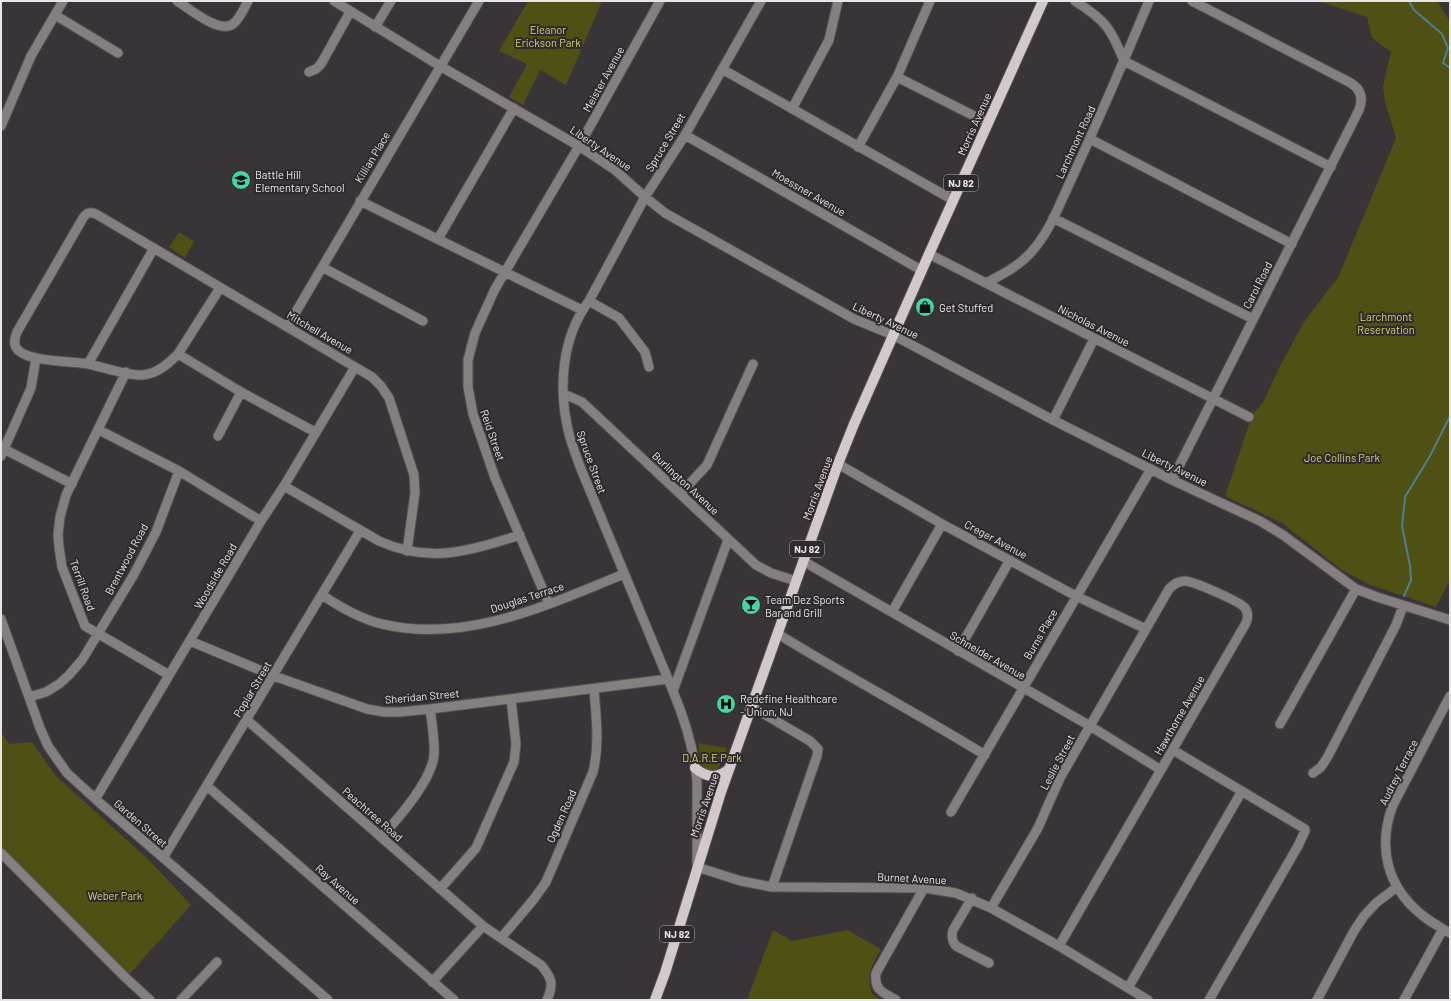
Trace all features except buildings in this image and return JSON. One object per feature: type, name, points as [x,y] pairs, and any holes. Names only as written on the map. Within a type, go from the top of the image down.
[{"type":"main road","name":"Morris Avenue","points":[[655,1000],[665,973],[711,821],[838,464],[928,254],[1043,1]]},
{"type":"main road","points":[[695,768],[706,775],[714,776],[721,775],[729,769]]},
{"type":"street","points":[[1,126],[31,56],[63,1]]},
{"type":"street","points":[[177,1],[214,24],[223,27],[232,25],[235,22],[248,1]]},
{"type":"street","name":"Liberty Avenue","points":[[334,1],[440,66],[579,146],[614,170],[665,213],[854,319],[893,335],[1053,420],[1172,480],[1260,521],[1283,535],[1356,588],[1378,598],[1450,620]]},
{"type":"street","points":[[375,27],[390,1]]},
{"type":"street","name":"Killian Place","points":[[287,327],[479,1]]},
{"type":"street","name":"Meister Avenue","points":[[507,272],[660,1]]},
{"type":"street","name":"Spruce Street","points":[[697,867],[697,791],[695,768],[687,727],[581,469],[569,435],[564,406],[564,373],[568,343],[582,310],[589,301],[645,197],[684,135],[761,1]]},
{"type":"street","points":[[792,109],[829,40],[838,1]]},
{"type":"street","points":[[858,147],[897,77],[930,1]]},
{"type":"street","points":[[1075,1],[1097,16],[1108,27],[1116,40],[1124,61],[1331,167]]},
{"type":"street","name":"Larchmont Road","points":[[986,284],[1016,266],[1028,256],[1039,243],[1053,218],[1090,139],[1149,1]]},
{"type":"street","name":"Carol Road","points":[[1172,480],[1331,167],[1359,110],[1362,100],[1359,90],[1355,85],[1192,1]]},
{"type":"street","points":[[309,72],[321,64],[350,12]]},
{"type":"street","points":[[55,14],[118,53]]},
{"type":"street","points":[[722,69],[953,200]]},
{"type":"street","points":[[897,77],[988,123]]},
{"type":"street","points":[[438,239],[514,108]]},
{"type":"street","name":"Moessner Avenue","points":[[684,135],[922,270]]},
{"type":"street","points":[[1090,139],[1292,244]]},
{"type":"street","points":[[360,201],[582,310]]},
{"type":"street","name":"Mitchell Avenue","points":[[36,358],[20,352],[16,347],[14,338],[82,218],[91,212],[372,377],[381,386],[389,398],[414,475],[415,493],[407,550]]},
{"type":"street","points":[[1053,218],[1253,319]]},
{"type":"street","points":[[88,364],[154,248]]},
{"type":"street","name":"Nicholas Avenue","points":[[928,254],[1248,417]]},
{"type":"street","points":[[322,267],[424,321]]},
{"type":"street","name":"Reid Street","points":[[507,272],[496,289],[475,333],[468,360],[468,387],[473,414],[495,478],[549,604]]},
{"type":"street","points":[[72,484],[3,452],[31,388],[36,358],[88,364],[142,375],[158,370],[167,365],[178,354],[220,288]]},
{"type":"street","points":[[589,301],[619,318],[646,352],[649,367]]},
{"type":"street","points":[[1053,420],[1094,339]]},
{"type":"street","points":[[178,354],[242,392],[316,432]]},
{"type":"street","points":[[680,494],[707,465],[753,364]]},
{"type":"street","name":"Woodside Road","points":[[96,798],[261,521],[284,486],[355,367]]},
{"type":"street","name":"Terrill Road","points":[[126,372],[66,495],[60,517],[58,535],[60,558],[62,567],[85,626],[169,675]]},
{"type":"street","points":[[218,436],[242,392]]},
{"type":"street","name":"Burlington Avenue","points":[[564,394],[582,402],[756,566],[796,582]]},
{"type":"street","points":[[99,430],[179,471],[261,521]]},
{"type":"street","name":"Creger Avenue","points":[[838,464],[942,524],[1076,596],[1146,629]]},
{"type":"street","name":"Burns Place","points":[[951,812],[1151,469]]},
{"type":"street","name":"Brentwood Road","points":[[29,697],[46,692],[64,680],[82,660],[134,576],[156,532],[179,471]]},
{"type":"street","points":[[284,486],[360,531],[393,548],[427,554],[460,552],[520,535]]},
{"type":"street","points":[[892,612],[942,524]]},
{"type":"street","name":"Poplar Street","points":[[163,858],[360,531]]},
{"type":"street","points":[[673,691],[728,540]]},
{"type":"street","points":[[958,651],[1010,560]]},
{"type":"street","name":"Schneider Avenue","points":[[803,561],[1023,689],[1090,726],[1162,770]]},
{"type":"street","name":"Douglas Terrace","points":[[322,595],[361,616],[380,623],[408,629],[441,629],[474,626],[506,619],[549,604],[624,574]]},
{"type":"street","name":"Hawthorne Avenue","points":[[1059,946],[1243,629],[1246,623],[1247,614],[1245,607],[1241,604],[1193,582],[1179,582],[1174,584],[1169,589],[1146,629]]},
{"type":"street","points":[[1280,724],[1356,588]]},
{"type":"street","points":[[1313,773],[1321,767],[1327,758],[1396,625],[1404,606]]},
{"type":"street","name":"Garden Street","points":[[1,619],[40,728],[48,746],[58,761],[76,782],[328,1000]]},
{"type":"street","name":"Leslie Street","points":[[992,908],[1038,828],[1060,778],[1146,629]]},
{"type":"street","points":[[778,634],[931,722],[985,755]]},
{"type":"street","name":"Sheridan Street","points":[[190,641],[274,676],[367,709],[384,712],[430,709],[668,679]]},
{"type":"street","name":"Ogden Road","points":[[501,938],[534,899],[546,882],[593,772],[597,758],[598,744],[594,689]]},
{"type":"street","name":"Audrey Terrace","points":[[1447,931],[1432,923],[1414,909],[1397,887],[1390,872],[1386,853],[1386,833],[1393,805],[1447,711],[1450,696]]},
{"type":"street","points":[[440,889],[476,848],[514,762],[516,744],[511,699]]},
{"type":"street","points":[[752,707],[810,741],[818,749],[817,756],[772,887]]},
{"type":"street","points":[[381,837],[409,805],[426,778],[434,757],[430,709]]},
{"type":"street","name":"Peachtree Road","points":[[247,720],[483,926],[534,960],[547,972],[552,986],[547,1000]]},
{"type":"street","points":[[1173,750],[1305,829],[1302,839],[1209,1000]]},
{"type":"street","name":"Ray Avenue","points":[[207,786],[454,1000]]},
{"type":"street","points":[[1128,988],[1242,792]]},
{"type":"street","points":[[1,853],[150,1000]]},
{"type":"street","name":"Burnet Avenue","points":[[697,867],[741,881],[772,887],[924,888],[956,893],[972,898],[992,908],[1059,946],[1148,1000]]},
{"type":"street","points":[[1317,1000],[1354,931],[1364,916],[1376,903],[1397,887]]},
{"type":"street","points":[[896,1000],[881,991],[876,983],[876,973],[924,888]]},
{"type":"street","points":[[972,898],[953,930],[953,942],[956,946],[990,963]]},
{"type":"street","points":[[432,982],[483,926]]},
{"type":"street","points":[[1404,1000],[1447,931]]},
{"type":"street","points":[[181,1000],[217,962]]},
{"type":"green space","name":"Eleanor Erickson Park","points":[[528,1],[602,1],[566,85],[540,70],[523,105],[509,97],[527,64],[499,51]]},
{"type":"green space","name":"Larchmont Reservation","points":[[1318,1],[1437,1],[1450,21],[1450,580],[1436,607],[1368,584],[1342,570],[1282,523],[1225,496],[1252,415],[1263,402],[1280,366],[1304,322],[1338,278],[1396,138],[1385,102],[1383,86],[1391,52],[1372,38],[1367,17]]},
{"type":"green space","points":[[179,232],[194,241],[185,258],[169,247]]},
{"type":"green space","name":"Weber Park","points":[[1,732],[9,744],[32,742],[56,776],[149,860],[191,905],[126,978],[1,847]]},
{"type":"green space","name":"D.A.R.E Park","points":[[698,743],[727,748],[718,770],[715,772],[703,770]]},
{"type":"green space","points":[[773,930],[792,941],[847,930],[881,949],[870,970],[869,980],[872,994],[881,1000],[747,1000]]},
{"type":"waterway","points":[[1409,1],[1414,10],[1442,34],[1448,48],[1443,63],[1450,68]]},
{"type":"waterway","points":[[1404,596],[1411,580],[1410,566],[1402,526],[1405,497],[1430,456],[1450,416]]},
{"type":"place","name":"Battle Hill Elementary School","points":[[241,180]]},
{"type":"place","name":"Get Stuffed","points":[[925,307]]},
{"type":"place","name":"Team Dez Sports Bar and Grill","points":[[751,605]]},
{"type":"place","name":"Redefine Healthcare - Union, NJ","points":[[726,704]]},
{"type":"park label","name":"Joe Collins Park","points":[[1342,457]]}]
